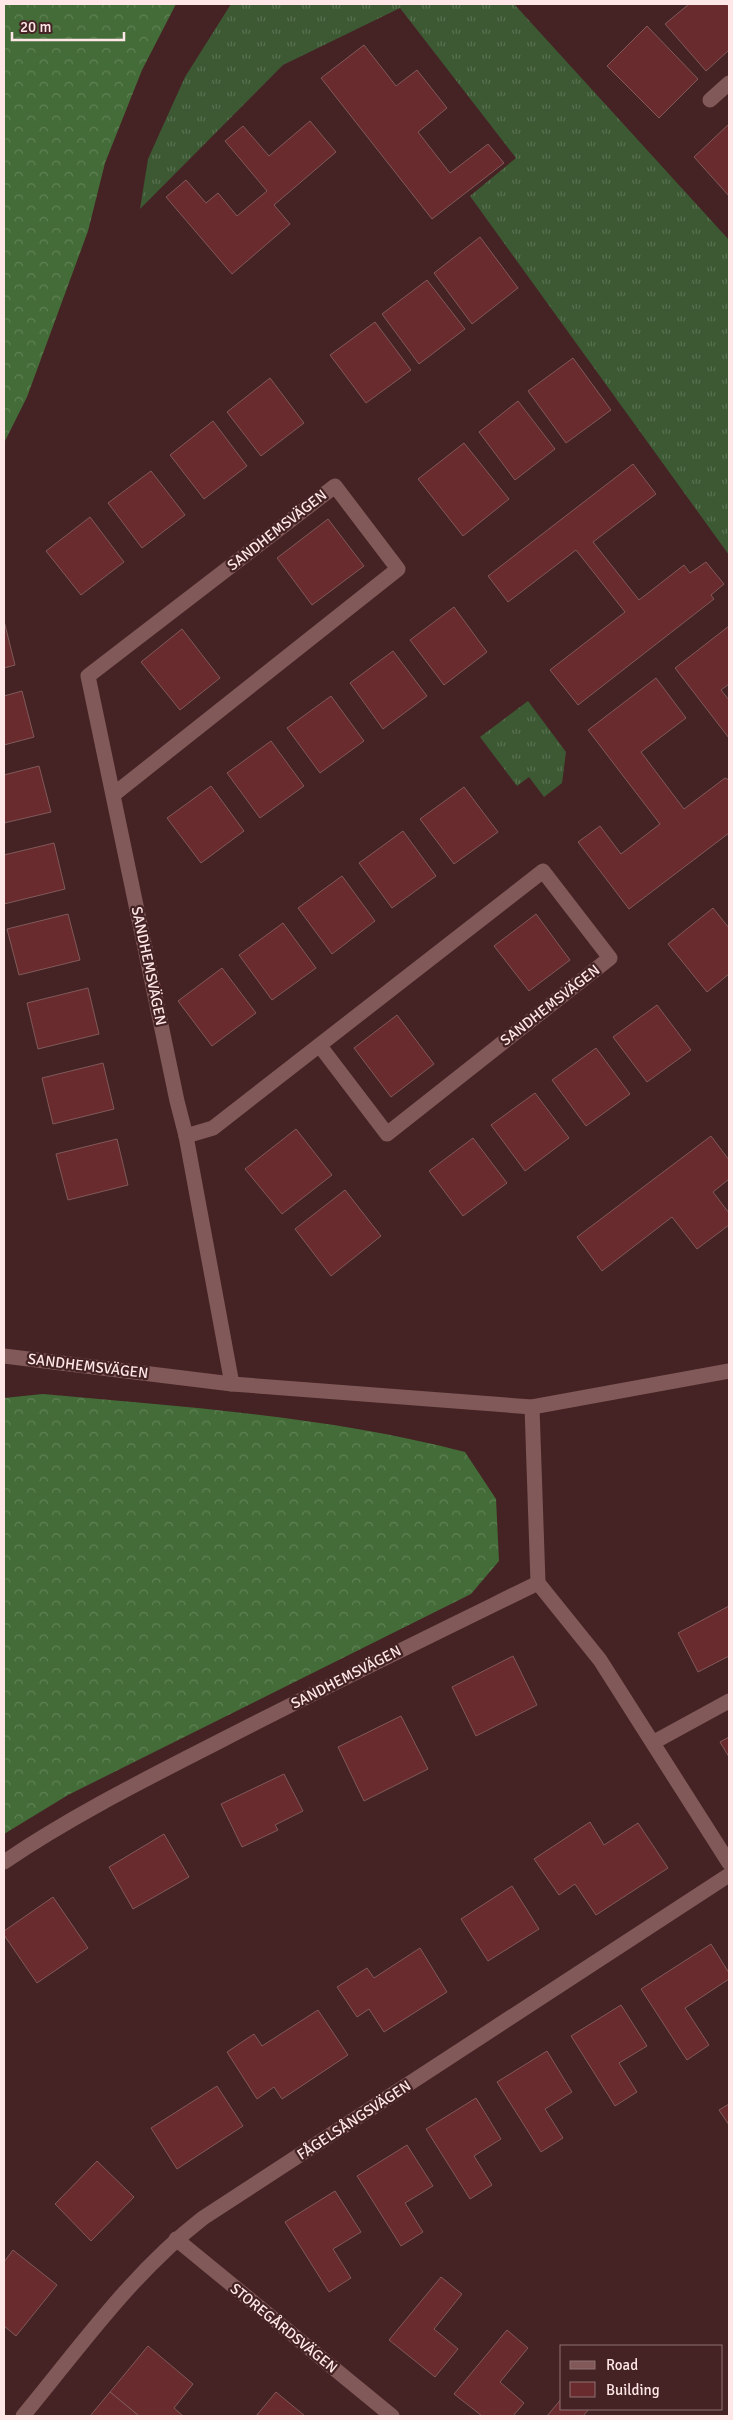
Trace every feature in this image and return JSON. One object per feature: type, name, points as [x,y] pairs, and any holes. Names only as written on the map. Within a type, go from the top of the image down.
[{"type":"street","points":[[710,100],[729,83]]},
{"type":"street","name":"SANDHEMSVÄGEN","points":[[113,795],[398,569],[335,486],[88,676],[113,795],[186,1136],[232,1384]]},
{"type":"street","name":"SANDHEMSVÄGEN","points":[[186,1136],[212,1128],[543,871],[610,958],[387,1134],[320,1046]]},
{"type":"street","name":"SANDHEMSVÄGEN","points":[[4,1356],[232,1384],[532,1407],[729,1371]]},
{"type":"street","points":[[532,1407],[538,1583],[600,1660],[654,1742],[729,1863]]},
{"type":"street","name":"SANDHEMSVÄGEN","points":[[4,1862],[46,1833],[107,1799],[338,1681],[538,1583]]},
{"type":"street","points":[[654,1742],[729,1701]]},
{"type":"street","name":"FÅGELSÅNGSVÄGEN","points":[[23,2416],[132,2283],[176,2239],[212,2212],[729,1875]]},
{"type":"street","name":"STOREGÅRDSVÄGEN","points":[[176,2239],[392,2416]]},
{"type":"green space","points":[[4,4],[176,4],[142,70],[105,163],[88,231],[27,397],[4,443]]},
{"type":"green space","points":[[231,4],[514,4],[729,240],[729,555],[470,196],[516,158],[400,8],[283,65],[140,209],[148,159],[185,77]]},
{"type":"green space","points":[[528,701],[566,752],[562,783],[544,797],[529,777],[517,786],[480,737]]},
{"type":"green space","points":[[43,1394],[255,1414],[308,1421],[413,1440],[465,1452],[496,1499],[499,1561],[471,1594],[68,1795],[4,1834],[4,1398]]},
{"type":"building","points":[[689,4],[727,4],[729,7],[729,50],[706,71],[665,24]]},
{"type":"building","points":[[647,26],[698,79],[659,118],[607,66]]},
{"type":"building","points":[[364,45],[396,86],[417,70],[447,108],[418,132],[450,173],[488,144],[504,163],[432,219],[321,78]]},
{"type":"building","points":[[310,121],[336,152],[274,205],[290,224],[232,274],[166,197],[186,180],[206,203],[218,193],[237,216],[267,191],[225,141],[243,126],[269,156]]},
{"type":"building","points":[[729,124],[729,196],[694,157]]},
{"type":"building","points":[[480,237],[518,288],[472,324],[434,273]]},
{"type":"building","points":[[427,280],[465,329],[419,364],[382,314]]},
{"type":"building","points":[[375,322],[411,370],[366,403],[330,355]]},
{"type":"building","points":[[573,358],[611,410],[566,443],[528,391]]},
{"type":"building","points":[[270,378],[304,423],[261,456],[227,412]]},
{"type":"building","points":[[518,401],[555,449],[515,480],[479,432]]},
{"type":"building","points":[[213,421],[247,466],[204,499],[170,455]]},
{"type":"building","points":[[464,443],[509,499],[463,536],[418,479]]},
{"type":"building","points":[[633,464],[656,494],[593,542],[639,600],[684,565],[690,573],[706,562],[724,584],[711,595],[714,599],[578,705],[550,670],[625,612],[576,550],[508,602],[488,576]]},
{"type":"building","points":[[151,471],[185,515],[142,548],[108,503]]},
{"type":"building","points":[[90,517],[124,562],[81,595],[46,551]]},
{"type":"building","points":[[328,519],[364,566],[312,605],[277,558]]},
{"type":"building","points":[[454,607],[487,652],[444,685],[410,640]]},
{"type":"building","points":[[4,621],[15,665],[4,668]]},
{"type":"building","points":[[729,626],[729,684],[721,690],[729,700],[729,738],[675,668]]},
{"type":"building","points":[[182,629],[220,678],[180,710],[141,662]]},
{"type":"building","points":[[393,651],[427,696],[383,729],[350,683]]},
{"type":"building","points":[[656,678],[686,718],[641,752],[684,809],[725,778],[729,780],[729,833],[629,909],[578,842],[600,826],[621,854],[660,824],[588,730]]},
{"type":"building","points":[[22,691],[34,737],[4,745],[4,696]]},
{"type":"building","points":[[331,696],[364,741],[320,773],[287,728]]},
{"type":"building","points":[[271,741],[304,786],[260,818],[227,773]]},
{"type":"building","points":[[39,766],[51,812],[4,823],[4,775]]},
{"type":"building","points":[[211,786],[244,831],[201,863],[167,818]]},
{"type":"building","points":[[464,787],[498,832],[454,864],[420,819]]},
{"type":"building","points":[[403,831],[436,876],[392,908],[359,863]]},
{"type":"building","points":[[54,843],[65,889],[4,904],[4,855]]},
{"type":"building","points":[[342,876],[375,921],[332,954],[298,908]]},
{"type":"building","points":[[713,908],[729,928],[729,974],[707,992],[668,944]]},
{"type":"building","points":[[68,914],[80,960],[19,975],[7,929]]},
{"type":"building","points":[[536,914],[570,960],[529,991],[494,946]]},
{"type":"building","points":[[283,923],[316,968],[272,1000],[239,955]]},
{"type":"building","points":[[222,968],[256,1013],[212,1046],[178,1001]]},
{"type":"building","points":[[88,988],[99,1034],[38,1049],[27,1003]]},
{"type":"building","points":[[657,1005],[691,1050],[647,1082],[613,1037]]},
{"type":"building","points":[[397,1015],[434,1064],[391,1097],[354,1048]]},
{"type":"building","points":[[596,1048],[630,1094],[586,1126],[552,1080]]},
{"type":"building","points":[[103,1063],[114,1109],[53,1124],[42,1078]]},
{"type":"building","points":[[535,1093],[569,1138],[525,1171],[491,1125]]},
{"type":"building","points":[[296,1129],[332,1175],[282,1214],[245,1169]]},
{"type":"building","points":[[711,1136],[729,1160],[729,1179],[713,1192],[729,1213],[729,1225],[697,1249],[672,1217],[602,1271],[577,1237]]},
{"type":"building","points":[[473,1138],[507,1183],[463,1216],[429,1171]]},
{"type":"building","points":[[117,1139],[128,1185],[68,1200],[56,1154]]},
{"type":"building","points":[[345,1190],[381,1236],[331,1276],[295,1229]]},
{"type":"building","points":[[729,1606],[729,1656],[698,1672],[678,1633]]},
{"type":"building","points":[[513,1656],[537,1705],[476,1736],[452,1687]]},
{"type":"building","points":[[401,1716],[428,1769],[364,1801],[338,1747]]},
{"type":"building","points":[[729,1737],[729,1757],[720,1742]]},
{"type":"building","points":[[284,1774],[303,1811],[275,1825],[278,1830],[242,1847],[221,1804]]},
{"type":"building","points":[[590,1822],[604,1845],[638,1823],[668,1868],[596,1915],[575,1884],[559,1895],[534,1859]]},
{"type":"building","points":[[164,1834],[189,1877],[133,1909],[109,1867]]},
{"type":"building","points":[[512,1886],[539,1929],[488,1961],[461,1919]]},
{"type":"building","points":[[53,1897],[88,1948],[37,1983],[4,1935],[4,1931]]},
{"type":"building","points":[[711,1944],[729,1973],[729,1979],[685,2008],[709,2045],[687,2060],[641,1989]]},
{"type":"building","points":[[420,1948],[447,1992],[384,2032],[369,2009],[357,2017],[337,1987],[367,1968],[374,1978]]},
{"type":"building","points":[[621,2005],[647,2046],[619,2063],[637,2092],[615,2106],[571,2036]]},
{"type":"building","points":[[318,2010],[348,2055],[282,2099],[274,2087],[257,2099],[227,2052],[254,2034],[262,2046]]},
{"type":"building","points":[[547,2051],[572,2092],[545,2109],[563,2138],[541,2152],[497,2082]]},
{"type":"building","points":[[217,2086],[243,2126],[177,2169],[151,2128]]},
{"type":"building","points":[[476,2098],[501,2139],[474,2156],[492,2185],[470,2199],[426,2129]]},
{"type":"building","points":[[729,2104],[729,2125],[719,2110]]},
{"type":"building","points":[[407,2145],[433,2186],[405,2203],[423,2232],[401,2246],[357,2176]]},
{"type":"building","points":[[97,2161],[134,2197],[91,2241],[55,2204]]},
{"type":"building","points":[[335,2191],[361,2232],[333,2249],[351,2278],[329,2292],[285,2222]]},
{"type":"building","points":[[13,2250],[57,2285],[16,2336],[4,2326],[4,2262]]},
{"type":"building","points":[[441,2277],[462,2294],[434,2329],[458,2349],[435,2377],[389,2340]]},
{"type":"building","points":[[507,2330],[528,2348],[500,2382],[524,2403],[513,2416],[482,2416],[454,2394]]},
{"type":"building","points":[[148,2346],[193,2384],[174,2408],[183,2416],[139,2416],[110,2392]]},
{"type":"building","points":[[110,2392],[139,2416],[90,2416]]},
{"type":"building","points":[[276,2392],[305,2416],[256,2416]]},
{"type":"building","points":[[560,2400],[560,2410],[588,2410],[583,2416],[547,2416]]}]
